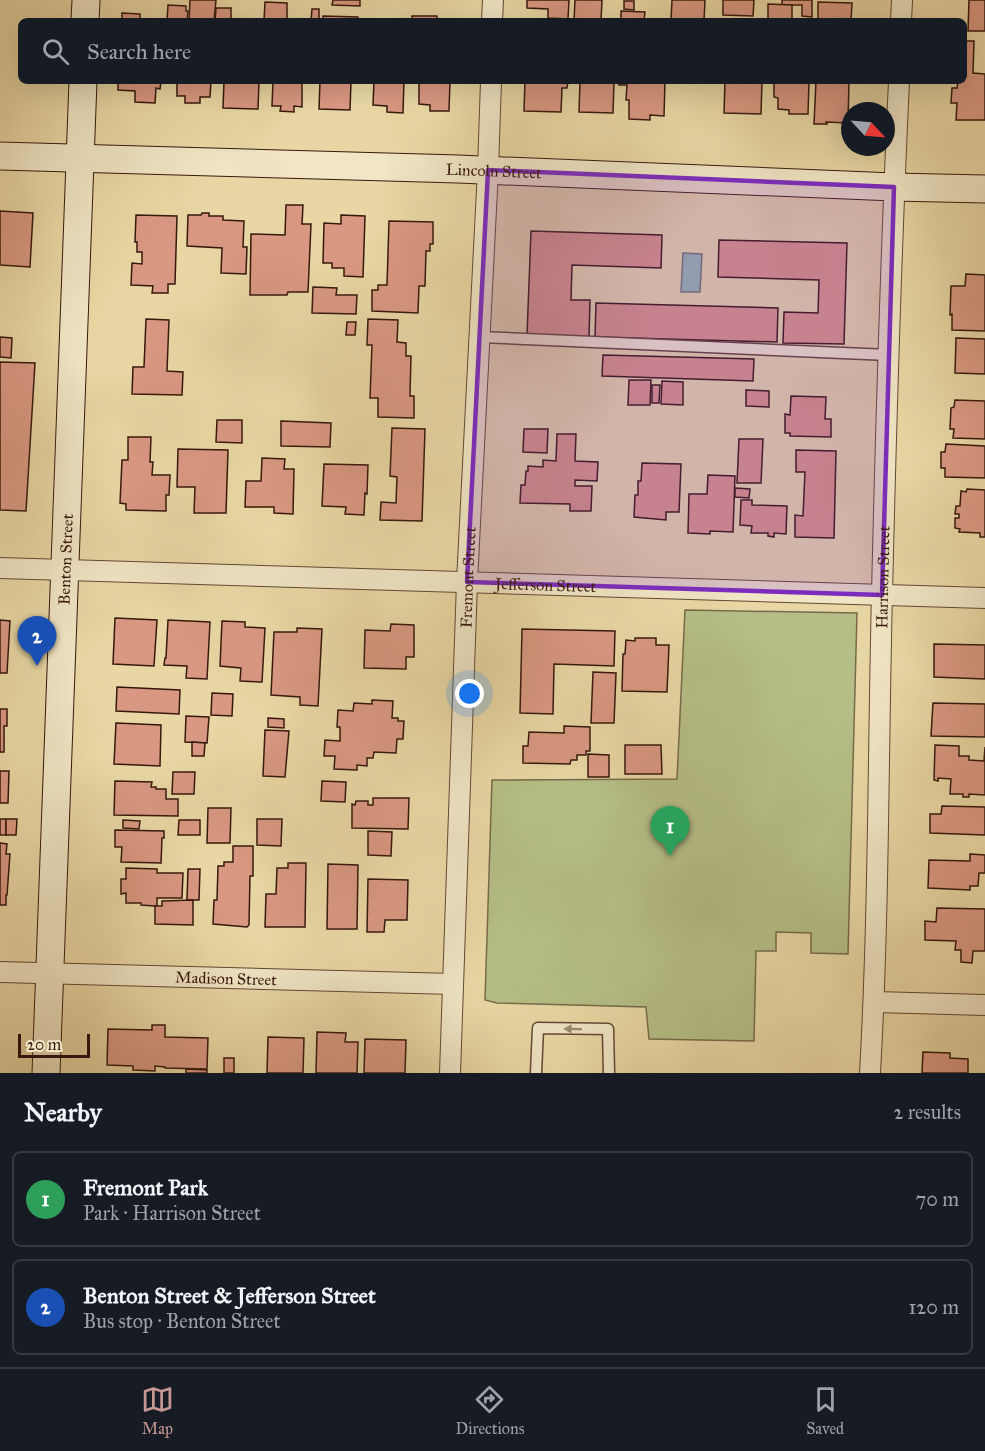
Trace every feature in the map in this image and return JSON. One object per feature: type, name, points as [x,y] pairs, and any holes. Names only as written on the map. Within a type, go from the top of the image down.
[{"type":"main road","points":[[85,18],[86,0]]},
{"type":"main road","name":"Benton Street","points":[[46,1073],[83,84]]},
{"type":"main road","name":"Lincoln Street","points":[[0,156],[488,170],[985,189]]},
{"type":"street","points":[[492,18],[493,0]]},
{"type":"street","points":[[902,0],[902,18]]},
{"type":"street","name":"Fremont Street","points":[[450,1073],[467,582],[491,84]]},
{"type":"street","name":"Harrison Street","points":[[870,1073],[875,1002],[882,595],[899,84]]},
{"type":"street","name":"Jefferson Street","points":[[0,568],[985,598]]},
{"type":"street","name":"Madison Street","points":[[0,972],[453,984]]},
{"type":"street","points":[[875,1002],[985,1005]]},
{"type":"lane","points":[[480,337],[889,355]]},
{"type":"lane","points":[[536,1073],[538,1028],[608,1029],[609,1073]]},
{"type":"highlighted area","points":[[488,170],[894,187],[882,595],[467,582]]},
{"type":"green space","points":[[685,610],[857,613],[848,954],[811,953],[811,933],[776,932],[776,951],[756,951],[754,1041],[649,1039],[646,1007],[497,1003],[485,1000],[492,780],[677,779]]},
{"type":"shaded area","points":[[683,253],[702,254],[700,292],[681,292]]},
{"type":"building","points":[[190,0],[216,0],[214,18],[189,18]]},
{"type":"building","points":[[333,0],[360,0],[360,6],[332,5]]},
{"type":"building","points":[[527,0],[569,0],[568,18],[548,18],[548,9],[527,8]]},
{"type":"building","points":[[575,0],[602,0],[601,18],[574,18]]},
{"type":"building","points":[[672,0],[705,0],[704,18],[671,18]]},
{"type":"building","points":[[723,0],[754,0],[753,16],[723,15]]},
{"type":"building","points":[[782,0],[812,0],[812,17],[802,16],[802,5],[782,5]]},
{"type":"building","points":[[969,0],[985,0],[985,31],[968,31]]},
{"type":"building","points":[[624,1],[634,1],[634,10],[624,9]]},
{"type":"building","points":[[265,2],[287,3],[287,18],[264,18]]},
{"type":"building","points":[[818,2],[852,3],[851,18],[818,18]]},
{"type":"building","points":[[768,4],[792,5],[792,18],[768,18]]},
{"type":"building","points":[[168,5],[186,6],[187,18],[167,18]]},
{"type":"building","points":[[216,8],[231,8],[231,18],[215,18]]},
{"type":"building","points":[[312,9],[319,9],[319,18],[311,18]]},
{"type":"building","points":[[621,11],[645,12],[644,18],[621,18]]},
{"type":"building","points":[[122,13],[140,14],[140,18],[122,18]]},
{"type":"building","points":[[323,16],[358,17],[358,18],[323,18]]},
{"type":"building","points":[[412,16],[437,16],[437,18],[412,18]]},
{"type":"building","points":[[967,41],[974,41],[973,73],[985,74],[985,120],[956,120],[957,103],[951,103],[952,88],[957,88],[958,84],[967,84]]},
{"type":"building","points":[[118,84],[161,84],[160,89],[156,88],[155,103],[135,102],[135,91],[118,90]]},
{"type":"building","points":[[177,84],[211,84],[210,97],[200,97],[200,103],[185,103],[185,96],[177,96]]},
{"type":"building","points":[[224,84],[259,84],[258,109],[223,108]]},
{"type":"building","points":[[273,84],[302,84],[302,107],[294,106],[294,112],[280,111],[281,106],[272,106]]},
{"type":"building","points":[[320,84],[351,84],[350,110],[319,109]]},
{"type":"building","points":[[374,84],[404,84],[403,113],[387,112],[387,106],[373,105]]},
{"type":"building","points":[[419,84],[450,84],[449,111],[430,111],[430,105],[419,104]]},
{"type":"building","points":[[525,84],[568,84],[567,88],[562,88],[561,112],[524,111]]},
{"type":"building","points":[[580,84],[614,84],[613,113],[579,112]]},
{"type":"building","points":[[665,84],[664,116],[650,115],[650,120],[629,119],[629,100],[626,100],[627,85],[619,85]]},
{"type":"building","points":[[725,84],[762,84],[761,114],[724,113]]},
{"type":"building","points":[[774,84],[809,84],[808,114],[789,114],[789,110],[778,109],[778,98],[774,97]]},
{"type":"building","points":[[816,84],[849,84],[848,102],[841,102],[841,123],[826,122],[827,124],[814,124]]},
{"type":"building","points":[[286,205],[303,205],[302,224],[311,224],[308,292],[288,292],[287,295],[250,295],[251,234],[285,235]]},
{"type":"building","points":[[0,211],[33,213],[30,267],[0,265]]},
{"type":"building","points":[[209,213],[209,216],[223,216],[223,220],[244,221],[243,247],[247,247],[246,274],[221,273],[222,248],[187,246],[188,215],[201,215]]},
{"type":"building","points":[[136,215],[177,216],[175,284],[168,284],[168,293],[152,293],[153,286],[131,285],[132,263],[142,264],[142,252],[137,252],[137,242],[135,242]]},
{"type":"building","points":[[341,215],[365,216],[363,277],[344,276],[344,268],[332,268],[332,263],[323,263],[324,223],[341,224]]},
{"type":"building","points":[[389,221],[433,222],[433,244],[430,244],[430,251],[426,251],[425,286],[419,286],[418,313],[372,311],[372,290],[378,290],[378,285],[387,285]]},
{"type":"building","points":[[531,231],[662,235],[661,268],[572,265],[571,300],[590,300],[589,337],[527,335]]},
{"type":"building","points":[[719,240],[847,243],[844,344],[783,343],[784,312],[818,313],[819,280],[718,277]]},
{"type":"building","points":[[966,274],[985,275],[985,331],[952,330],[951,286],[965,286]]},
{"type":"building","points":[[313,287],[337,288],[336,295],[357,295],[356,314],[312,313]]},
{"type":"building","points":[[596,303],[778,308],[777,342],[595,337]]},
{"type":"building","points":[[146,319],[169,320],[167,371],[183,372],[182,395],[132,394],[133,367],[144,367]]},
{"type":"building","points":[[368,319],[398,320],[397,342],[406,343],[406,356],[411,356],[410,396],[414,396],[414,418],[378,417],[378,398],[370,398],[372,345],[367,345]]},
{"type":"building","points":[[347,322],[356,322],[355,335],[346,335]]},
{"type":"building","points":[[0,337],[12,338],[11,358],[0,357]]},
{"type":"building","points":[[956,338],[985,339],[985,374],[955,373]]},
{"type":"building","points":[[603,355],[754,359],[753,381],[602,376]]},
{"type":"building","points":[[0,362],[35,363],[26,511],[0,510]]},
{"type":"building","points":[[629,380],[651,380],[650,405],[628,405]]},
{"type":"building","points":[[662,381],[683,382],[683,405],[661,404]]},
{"type":"building","points":[[652,385],[660,385],[659,403],[652,403]]},
{"type":"building","points":[[746,390],[769,391],[769,407],[746,406]]},
{"type":"building","points":[[791,396],[826,397],[825,419],[831,419],[831,437],[790,436],[790,433],[785,433],[785,414],[790,415]]},
{"type":"building","points":[[955,400],[985,401],[985,439],[953,438],[954,429],[950,429],[951,408],[954,407]]},
{"type":"building","points":[[217,420],[242,420],[242,443],[216,442]]},
{"type":"building","points":[[281,421],[331,423],[330,447],[281,446]]},
{"type":"building","points":[[392,428],[425,429],[422,521],[380,520],[381,502],[396,503],[397,477],[390,476]]},
{"type":"building","points":[[524,429],[548,429],[547,453],[523,452]]},
{"type":"building","points":[[557,434],[576,434],[575,461],[598,462],[597,481],[575,480],[575,486],[592,486],[591,511],[570,511],[570,504],[520,503],[521,485],[525,485],[528,466],[543,467],[543,460],[556,461]]},
{"type":"building","points":[[128,437],[151,437],[152,475],[170,475],[166,511],[126,510],[126,504],[120,503],[122,460],[128,460]]},
{"type":"building","points":[[739,439],[763,439],[761,483],[737,483]]},
{"type":"building","points":[[946,444],[985,446],[985,478],[945,477],[945,468],[941,468],[941,452],[945,452]]},
{"type":"building","points":[[178,449],[228,450],[226,513],[194,513],[195,487],[177,487]]},
{"type":"building","points":[[796,450],[836,451],[834,538],[795,537],[795,515],[803,516],[805,472],[796,472]]},
{"type":"building","points":[[262,458],[285,459],[284,469],[294,469],[293,514],[274,513],[274,507],[245,507],[246,481],[261,481]]},
{"type":"building","points":[[642,463],[681,464],[679,512],[666,512],[666,520],[634,517],[635,495],[638,495]]},
{"type":"building","points":[[324,464],[368,465],[364,515],[345,514],[346,507],[322,506]]},
{"type":"building","points":[[708,475],[735,476],[733,532],[688,533],[689,494],[707,494]]},
{"type":"building","points":[[735,488],[750,489],[749,498],[735,497]]},
{"type":"building","points":[[967,489],[985,490],[985,537],[980,537],[980,533],[959,532],[960,529],[955,528],[955,518],[959,518],[959,514],[955,514],[956,506],[960,506],[961,491],[966,492]]},
{"type":"building","points":[[741,500],[752,500],[752,505],[787,506],[786,534],[774,533],[774,537],[768,536],[768,533],[751,533],[752,526],[740,525]]},
{"type":"building","points":[[115,618],[157,620],[154,666],[113,664]]},
{"type":"building","points":[[0,620],[10,621],[7,673],[0,673]]},
{"type":"building","points":[[168,620],[210,622],[207,679],[186,678],[187,666],[164,665]]},
{"type":"building","points":[[222,621],[245,622],[245,627],[265,628],[262,682],[240,681],[241,668],[220,666]]},
{"type":"building","points":[[391,624],[414,625],[414,657],[406,657],[406,669],[364,668],[365,630],[390,631]]},
{"type":"building","points":[[297,628],[322,629],[318,706],[300,705],[300,697],[271,695],[274,632],[297,632]]},
{"type":"building","points":[[522,629],[615,631],[614,666],[554,664],[553,714],[520,713]]},
{"type":"building","points":[[635,638],[656,638],[656,645],[669,645],[667,692],[622,691],[623,654],[625,654],[626,640],[635,641]]},
{"type":"building","points":[[934,644],[985,645],[985,679],[934,677]]},
{"type":"building","points":[[593,672],[616,673],[614,723],[591,723]]},
{"type":"building","points":[[117,687],[180,690],[179,714],[116,711]]},
{"type":"building","points":[[212,693],[233,694],[232,716],[211,715]]},
{"type":"building","points":[[372,700],[393,701],[392,718],[404,721],[403,739],[397,739],[396,753],[374,752],[373,758],[367,758],[367,766],[357,765],[357,770],[334,769],[335,756],[324,756],[325,740],[340,741],[340,727],[337,727],[338,710],[353,711],[354,703],[372,704]]},
{"type":"building","points":[[933,703],[985,704],[985,737],[931,736]]},
{"type":"building","points":[[0,709],[7,709],[7,726],[4,726],[4,752],[0,752]]},
{"type":"building","points":[[186,716],[209,717],[207,743],[185,742]]},
{"type":"building","points":[[268,718],[284,719],[284,728],[268,727]]},
{"type":"building","points":[[116,723],[161,725],[160,766],[114,764]]},
{"type":"building","points":[[564,726],[590,727],[590,751],[586,751],[586,755],[577,755],[577,760],[571,760],[570,764],[523,763],[523,746],[528,746],[529,732],[564,733]]},
{"type":"building","points":[[265,730],[289,731],[285,777],[263,776]]},
{"type":"building","points":[[192,742],[205,743],[204,756],[192,756]]},
{"type":"building","points":[[625,745],[661,745],[662,774],[625,774]]},
{"type":"building","points":[[935,745],[959,746],[959,756],[969,756],[969,760],[984,761],[985,747],[985,795],[969,794],[969,797],[963,797],[963,794],[950,794],[951,779],[934,780]]},
{"type":"building","points":[[588,754],[609,755],[609,777],[588,777]]},
{"type":"building","points":[[0,771],[9,771],[8,803],[0,803]]},
{"type":"building","points":[[173,772],[195,772],[194,794],[172,794]]},
{"type":"building","points":[[115,781],[152,782],[151,787],[166,789],[166,799],[178,799],[178,816],[114,815]]},
{"type":"building","points":[[322,781],[346,782],[345,802],[321,801]]},
{"type":"building","points":[[373,798],[409,798],[408,829],[352,828],[352,804],[355,805],[356,801],[368,801],[368,805],[373,805]]},
{"type":"building","points":[[942,806],[985,807],[985,835],[930,833],[930,814],[941,814]]},
{"type":"building","points":[[208,808],[231,808],[230,843],[207,843]]},
{"type":"building","points":[[0,819],[6,819],[6,835],[0,835]]},
{"type":"building","points":[[6,819],[17,819],[16,835],[6,835]]},
{"type":"building","points":[[257,819],[282,819],[281,846],[257,845]]},
{"type":"building","points":[[123,820],[140,821],[139,829],[123,828]]},
{"type":"building","points":[[179,820],[200,820],[200,835],[178,835]]},
{"type":"building","points":[[115,830],[164,831],[161,863],[121,862],[122,847],[115,847]]},
{"type":"building","points":[[368,831],[392,832],[391,856],[368,855]]},
{"type":"building","points":[[0,843],[7,844],[6,854],[10,854],[6,905],[0,905]]},
{"type":"building","points":[[233,846],[253,846],[253,876],[250,876],[249,925],[247,927],[213,924],[214,900],[217,900],[218,866],[224,866],[224,862],[233,862]]},
{"type":"building","points":[[970,854],[985,855],[985,873],[979,873],[978,886],[970,886],[970,890],[928,888],[929,860],[970,861]]},
{"type":"building","points":[[288,863],[306,863],[305,927],[265,927],[266,894],[276,894],[277,868],[288,868]]},
{"type":"building","points":[[328,864],[358,865],[357,929],[327,929]]},
{"type":"building","points":[[126,868],[157,869],[157,873],[183,873],[182,898],[157,898],[157,906],[126,903],[126,893],[121,894],[121,879],[126,879]]},
{"type":"building","points":[[188,869],[200,869],[199,900],[187,900]]},
{"type":"building","points":[[368,879],[408,880],[407,920],[385,920],[384,932],[367,932]]},
{"type":"building","points":[[193,900],[193,925],[155,924],[155,906],[162,906],[162,901]]},
{"type":"building","points":[[937,908],[985,909],[985,951],[973,951],[972,963],[961,962],[961,950],[955,950],[956,941],[925,940],[925,921],[936,922]]},
{"type":"building","points":[[152,1025],[165,1025],[165,1037],[208,1038],[207,1069],[155,1066],[155,1071],[133,1070],[133,1066],[107,1065],[108,1029],[152,1030]]},
{"type":"building","points":[[317,1032],[346,1033],[345,1042],[358,1042],[357,1073],[316,1073]]},
{"type":"building","points":[[268,1037],[304,1038],[303,1073],[267,1073]]},
{"type":"building","points":[[365,1039],[406,1040],[405,1073],[364,1073]]},
{"type":"building","points":[[923,1052],[950,1053],[950,1058],[968,1059],[968,1073],[922,1073]]},
{"type":"building","points":[[224,1058],[234,1058],[234,1073],[224,1073]]},
{"type":"building","points":[[186,1069],[207,1070],[207,1073],[186,1073]]},
{"type":"place","name":"Benton Street & Jefferson Street","points":[[37,666]]},
{"type":"place","name":"Fremont Park","points":[[670,856]]}]
